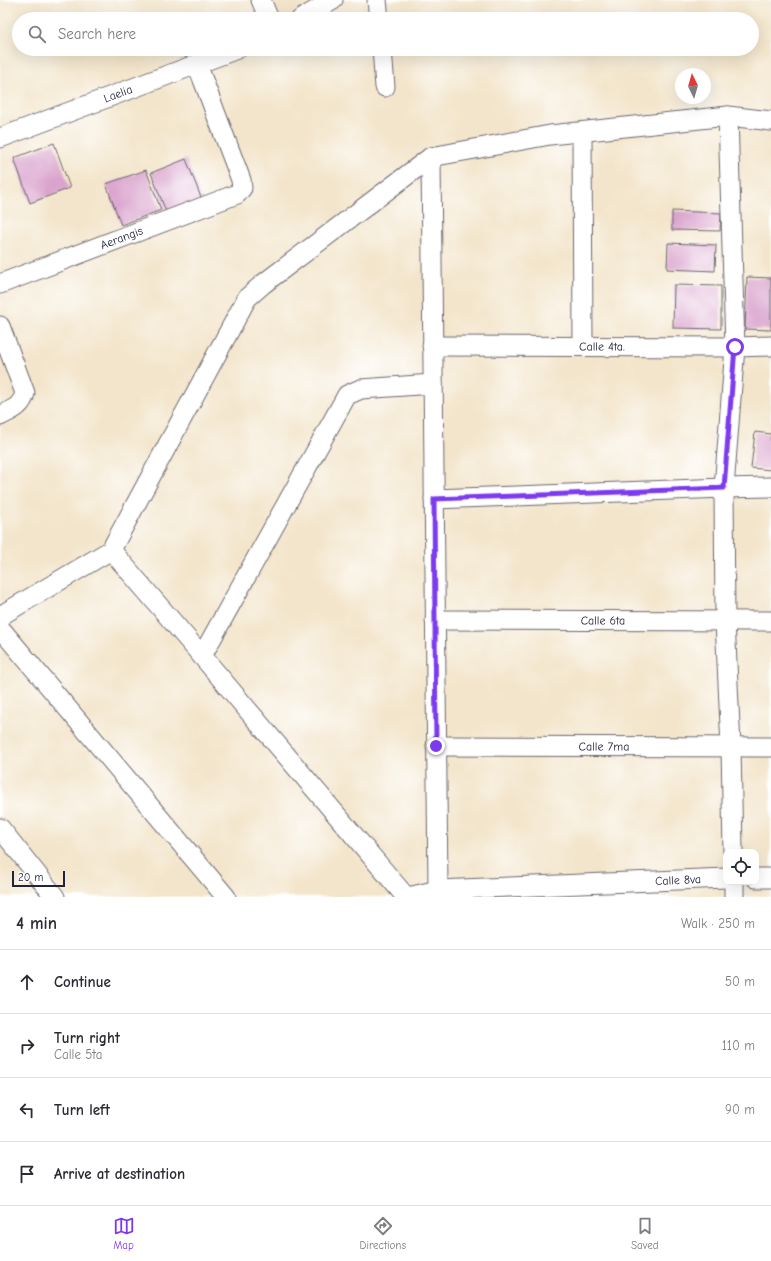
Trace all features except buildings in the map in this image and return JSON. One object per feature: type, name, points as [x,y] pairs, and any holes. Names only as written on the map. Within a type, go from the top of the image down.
[{"type":"street","points":[[261,0],[267,12]]},
{"type":"street","points":[[313,12],[333,0]]},
{"type":"street","points":[[377,0],[378,12]]},
{"type":"street","name":"Laelia","points":[[0,138],[218,56]]},
{"type":"street","points":[[383,56],[385,87]]},
{"type":"street","name":"Aerangis","points":[[0,284],[237,194],[242,188],[241,180],[197,64]]},
{"type":"street","points":[[0,616],[111,550],[247,298],[263,284],[431,158],[550,135],[728,116],[771,121]]},
{"type":"street","points":[[728,116],[735,347],[724,488],[725,622],[731,747],[733,849]]},
{"type":"street","points":[[582,132],[583,346]]},
{"type":"street","points":[[431,158],[438,890]]},
{"type":"street","points":[[0,326],[25,393],[24,400],[17,407],[0,416]]},
{"type":"street","name":"Calle 4ta.","points":[[432,346],[771,346]]},
{"type":"street","points":[[202,656],[347,395],[361,389],[433,384]]},
{"type":"street","points":[[434,499],[771,487]]},
{"type":"street","points":[[111,550],[407,897]]},
{"type":"street","name":"Calle 6ta","points":[[435,620],[771,621]]},
{"type":"street","points":[[0,628],[226,897]]},
{"type":"street","name":"Calle 7ma","points":[[436,746],[771,747]]},
{"type":"street","points":[[0,828],[55,897]]},
{"type":"street","name":"Calle 8va","points":[[407,897],[438,890],[723,878]]},
{"type":"street","points":[[759,878],[771,878]]},
{"type":"street","points":[[734,885],[734,897]]},
{"type":"route","points":[[436,746],[434,499],[724,488],[735,347]]}]
